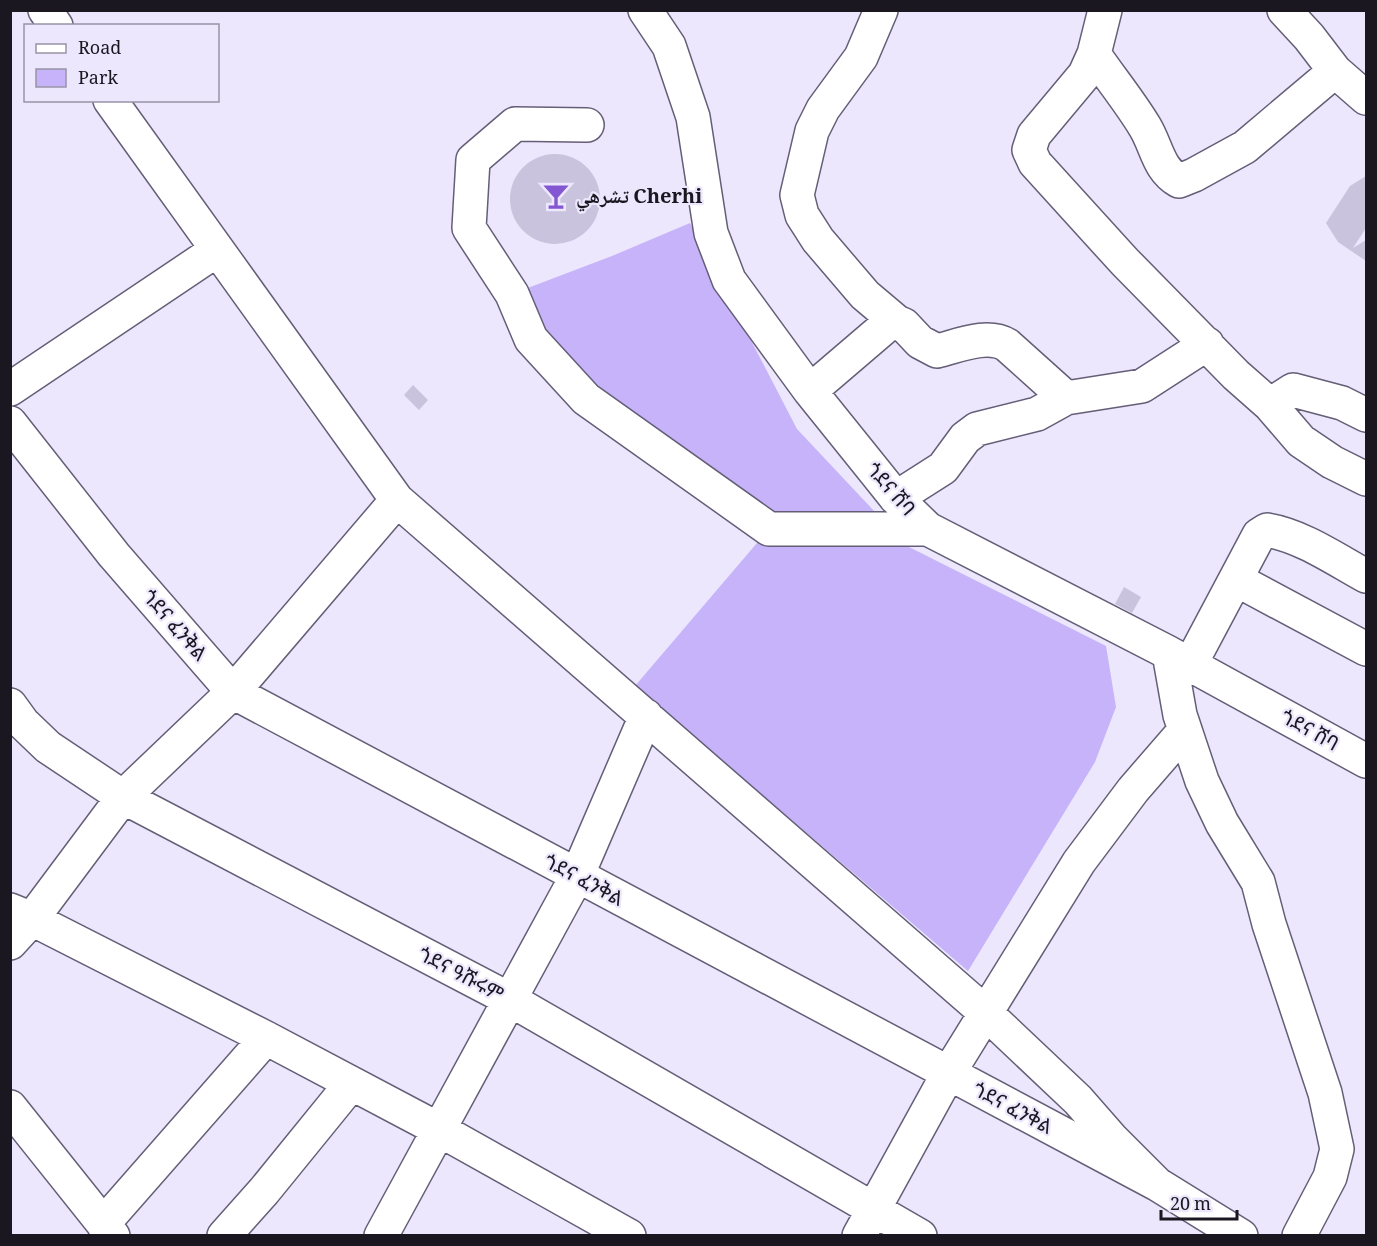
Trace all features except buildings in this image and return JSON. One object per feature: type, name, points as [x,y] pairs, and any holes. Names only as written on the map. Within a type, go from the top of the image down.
[{"type":"street","points":[[45,10],[55,24]]},
{"type":"street","name":"ጎደና ሸባ","points":[[645,10],[669,46],[693,117],[711,233],[729,279],[810,391],[896,498],[928,529],[1180,659],[1366,761]]},
{"type":"street","points":[[881,10],[861,57],[823,109],[812,131],[797,195],[802,215],[818,240],[865,295],[920,342],[937,351],[986,340],[999,340],[1066,398]]},
{"type":"street","points":[[1105,10],[1094,54],[1085,75],[1034,135],[1029,150],[1035,163],[1060,193],[1236,375],[1270,405],[1301,441],[1332,462],[1366,479]]},
{"type":"street","points":[[1284,10],[1309,37],[1335,71],[1366,98]]},
{"type":"street","points":[[1094,54],[1146,129],[1162,167],[1179,181],[1245,147],[1335,71]]},
{"type":"street","points":[[111,102],[397,500],[987,1014],[1078,1100],[1113,1140],[1157,1184]]},
{"type":"street","points":[[587,125],[515,124],[473,160],[469,228],[512,294],[531,339],[586,399],[769,529],[928,529]]},
{"type":"street","points":[[10,389],[217,250]]},
{"type":"street","points":[[810,391],[886,326],[897,322]]},
{"type":"street","points":[[896,498],[943,468],[965,438],[977,429],[1036,414],[1066,398],[1142,386],[1207,344]]},
{"type":"street","points":[[1270,405],[1293,390],[1342,403],[1366,415]]},
{"type":"street","name":"ጎደና ፈንቅል","points":[[10,423],[114,555],[233,692],[1157,1184],[1241,1236]]},
{"type":"street","points":[[10,943],[21,915],[123,797],[233,692],[397,500]]},
{"type":"street","points":[[1299,1236],[1330,1177],[1337,1149],[1327,1104],[1269,924],[1258,882],[1222,823],[1202,781],[1180,715],[1180,659],[1237,580],[1259,536],[1267,530],[1312,546],[1366,576]]},
{"type":"street","points":[[1237,580],[1366,649]]},
{"type":"street","name":"ጎደና ዓሹሩም","points":[[10,705],[23,723],[48,747],[123,797],[509,999],[866,1223],[920,1236]]},
{"type":"street","points":[[381,1236],[576,876],[646,716]]},
{"type":"street","points":[[866,1223],[948,1074],[1079,862],[1133,790],[1185,730]]},
{"type":"street","points":[[21,915],[266,1038],[438,1129],[629,1236]]},
{"type":"street","points":[[10,1107],[108,1230],[266,1038]]},
{"type":"street","points":[[224,1236],[264,1191],[351,1084]]},
{"type":"green space","points":[[690,223],[797,429],[907,546],[1106,646],[1116,707],[1095,762],[968,971],[635,686],[769,529],[586,399],[512,294]]},
{"type":"place","name":"تشرهي Cherhi","points":[[556,196]]}]
